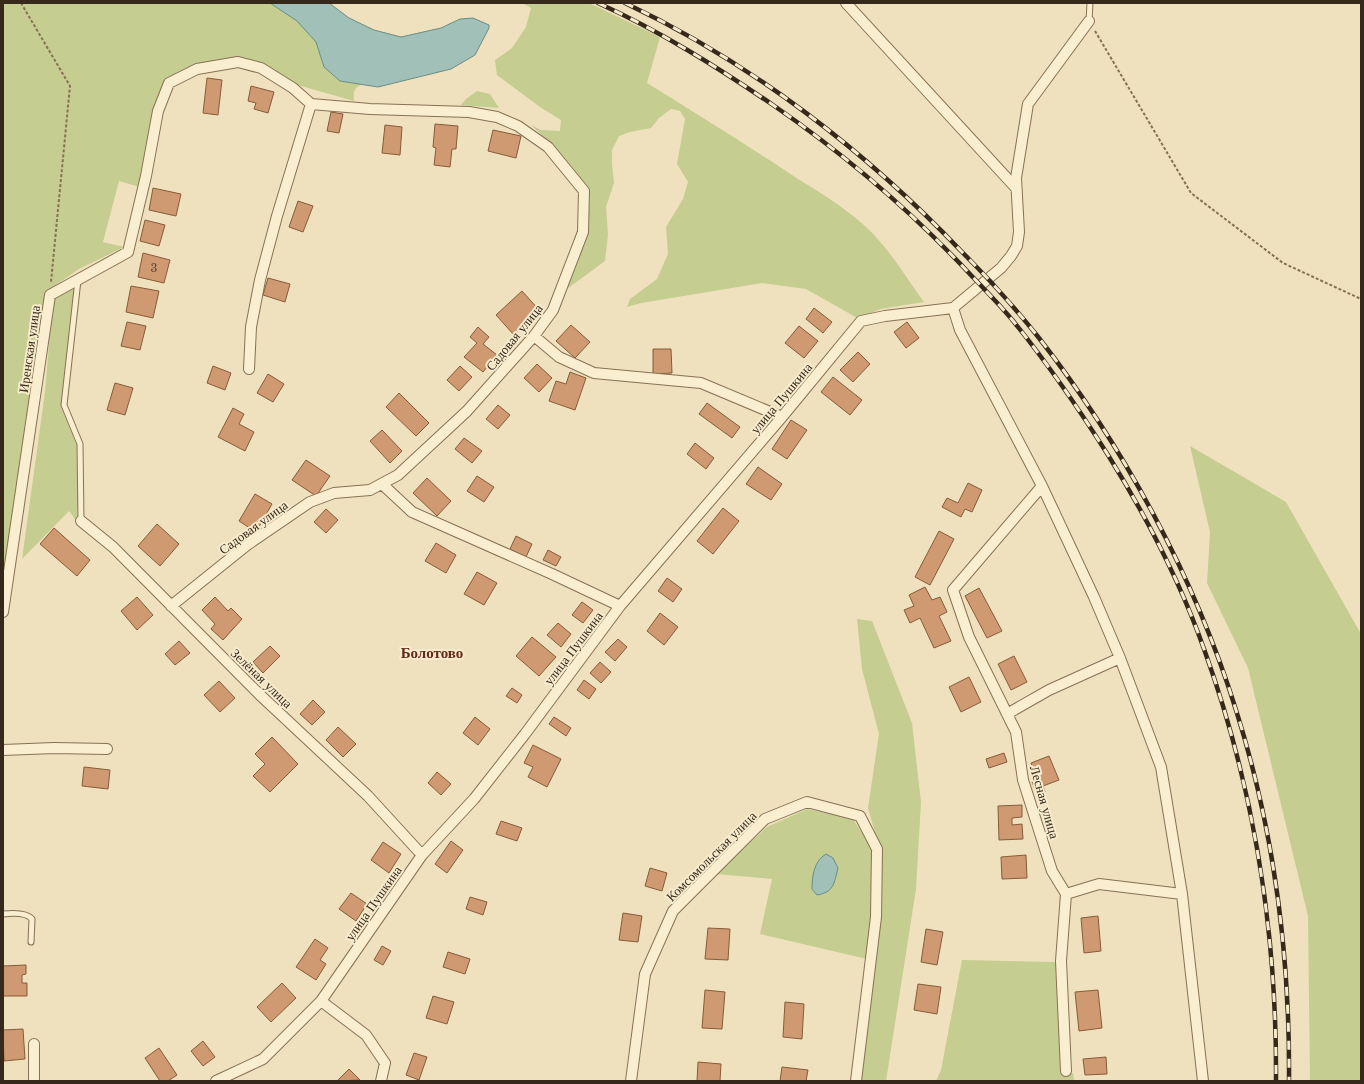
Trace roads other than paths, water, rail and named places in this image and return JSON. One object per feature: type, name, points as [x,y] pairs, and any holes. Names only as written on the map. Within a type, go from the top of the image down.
[{"type":"street","points":[[846,3],[1016,188]]},
{"type":"street","points":[[1089,21],[1028,104],[1016,178],[1019,232],[1016,246],[1011,256],[1001,268],[953,308],[960,330],[1042,486],[1094,597],[1120,658],[1161,767],[1182,894],[1203,1081]]},
{"type":"street","name":"Иренская улица","points":[[3,612],[50,295],[128,252],[146,176],[158,111],[169,83],[197,69],[238,62],[261,68],[293,88],[311,104]]},
{"type":"street","points":[[249,369],[251,327],[260,280],[277,216],[311,104]]},
{"type":"street","name":"Садовая улица","points":[[171,606],[247,545],[310,502],[334,493],[370,490],[398,475],[467,411],[534,336],[553,310],[583,232],[584,191],[548,147],[518,126],[497,117],[469,112],[370,109],[311,104]]},
{"type":"street","name":"улица Пушкина","points":[[216,1081],[263,1059],[321,1001],[422,855],[474,799],[525,734],[620,606],[782,417],[861,321],[885,316],[953,308]]},
{"type":"street","points":[[534,336],[559,357],[594,373],[701,383],[782,417]]},
{"type":"street","points":[[382,484],[412,512],[620,606]]},
{"type":"street","name":"Лесная улица","points":[[1042,486],[953,590],[969,637],[1016,732],[1023,780],[1052,871],[1066,894]]},
{"type":"street","name":"Зелёная улица","points":[[81,521],[113,547],[259,694],[368,796],[422,855]]},
{"type":"street","points":[[1007,714],[1049,690],[1120,658]]},
{"type":"street","points":[[3,750],[54,748],[107,749]]},
{"type":"street","name":"Комсомольская улица","points":[[631,1081],[645,974],[674,911],[765,818],[807,802],[860,816],[877,849],[876,917],[856,1081]]},
{"type":"street","points":[[1066,1071],[1061,961],[1066,894],[1099,884],[1182,894]]},
{"type":"street","points":[[321,1001],[366,1035],[385,1063],[381,1081]]},
{"type":"street","points":[[34,1044],[34,1081]]},
{"type":"lane","points":[[1089,21],[1090,3]]},
{"type":"lane","points":[[78,279],[64,405],[80,444],[81,521]]},
{"type":"lane","points":[[3,914],[11,913],[29,916],[32,919],[31,942]]},
{"type":"water","points":[[270,3],[329,3],[349,18],[374,30],[401,37],[441,28],[460,19],[473,18],[489,25],[489,28],[475,55],[451,69],[378,87],[340,81],[324,67],[316,42],[297,21]]},
{"type":"water","points":[[826,854],[833,858],[838,868],[834,883],[830,889],[823,894],[817,895],[812,889],[814,869],[822,857]]},
{"type":"railway","points":[[598,3],[644,25],[709,63],[773,105],[825,143],[899,204],[946,249],[1014,322],[1063,387],[1108,455],[1149,525],[1195,624],[1221,701],[1236,754],[1249,808],[1267,916],[1272,971],[1276,1081]]},
{"type":"railway","points":[[625,3],[718,53],[762,82],[806,113],[888,180],[973,263],[1021,316],[1070,380],[1128,469],[1154,515],[1200,612],[1236,710],[1249,755],[1270,847],[1283,940],[1289,1034],[1289,1081]]},
{"type":"district","name":"Болотово","points":[[432,653]]}]
